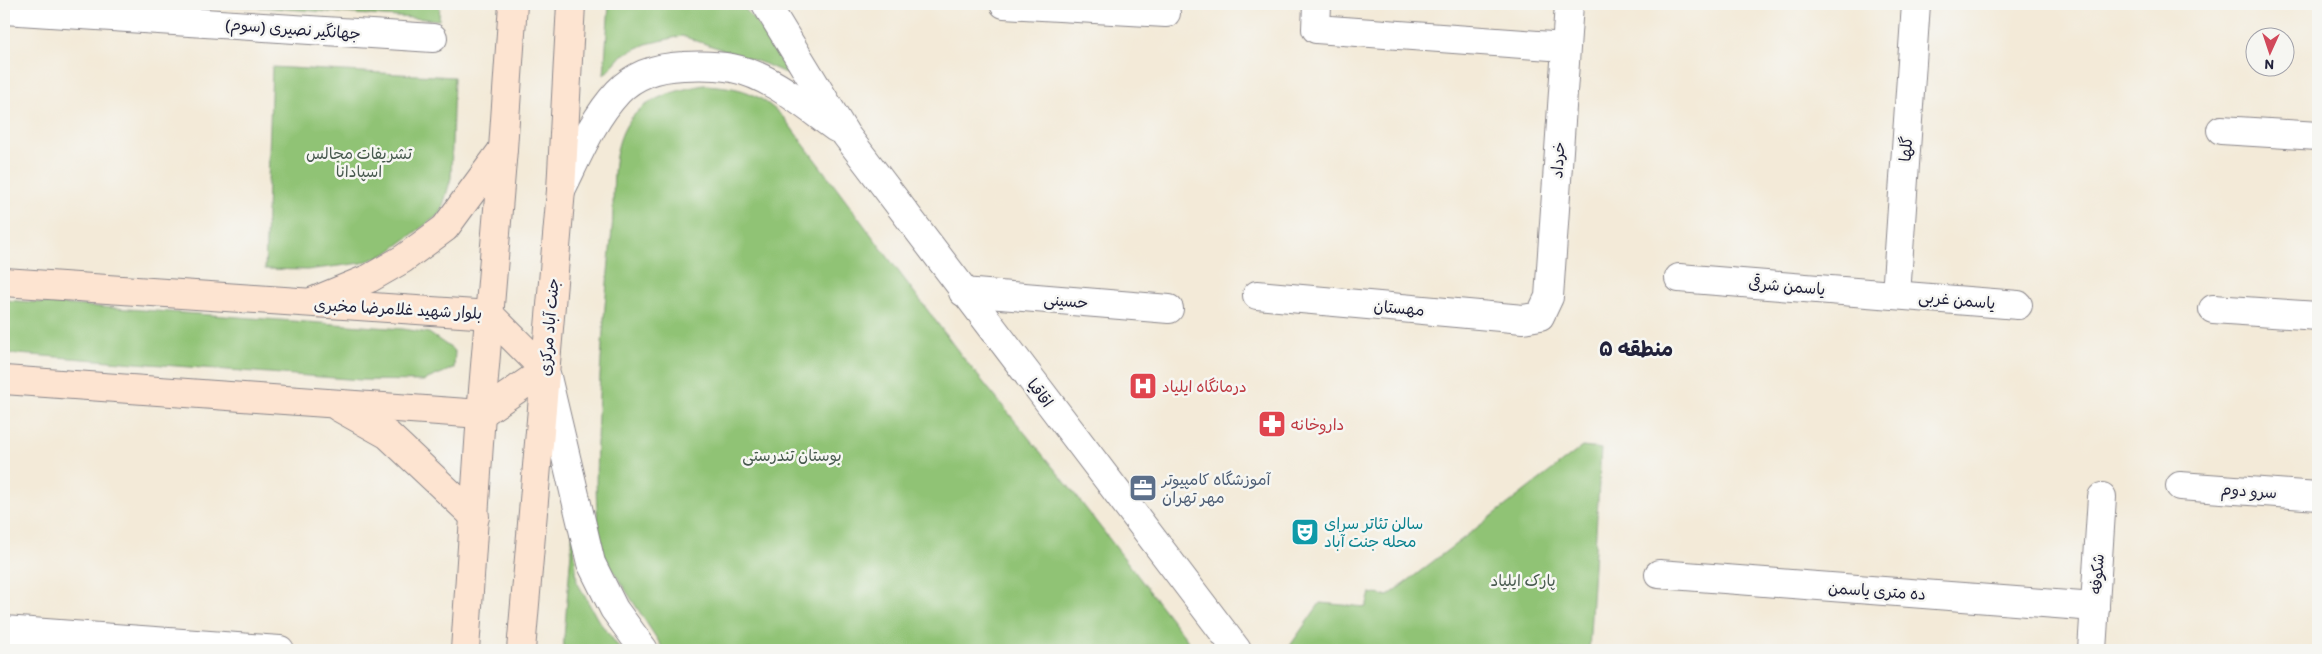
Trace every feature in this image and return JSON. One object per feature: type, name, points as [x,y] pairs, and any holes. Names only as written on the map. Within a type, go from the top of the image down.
[{"type":"main road","points":[[465,650],[481,414],[503,149],[512,4]]},
{"type":"main road","name":"جنت آباد مرکزی","points":[[520,650],[561,190],[571,4]]},
{"type":"main road","points":[[307,304],[370,278],[403,260],[445,228],[503,149]]},
{"type":"main road","name":"بلوار شهید غلامرضا مخبری","points":[[4,282],[307,304],[490,314],[545,370]]},
{"type":"main road","points":[[4,380],[481,414],[545,370]]},
{"type":"main road","points":[[330,402],[388,435],[475,517]]},
{"type":"street","points":[[766,4],[846,135]]},
{"type":"street","points":[[1004,4],[1166,13]]},
{"type":"street","points":[[1317,4],[1316,29],[1565,47]]},
{"type":"street","name":"خرداد","points":[[1540,316],[1549,297],[1569,4]]},
{"type":"street","name":"گلها","points":[[1896,295],[1916,4]]},
{"type":"street","name":"جهانگیر نصیری (سوم)","points":[[4,10],[433,38]]},
{"type":"street","points":[[561,190],[595,121],[618,92],[638,75],[668,66],[710,65],[733,68],[756,76],[798,101],[846,135]]},
{"type":"street","points":[[2221,130],[2318,136]]},
{"type":"street","name":"اقاقیا","points":[[846,135],[1237,650]]},
{"type":"street","name":"یاسمن شرقی","points":[[1679,278],[1896,295]]},
{"type":"street","name":"حسینی","points":[[964,292],[1168,309]]},
{"type":"street","name":"یاسمن غربی","points":[[1896,295],[2018,305]]},
{"type":"street","name":"مهستان","points":[[1257,296],[1523,319],[1540,316]]},
{"type":"street","points":[[2213,309],[2318,316]]},
{"type":"street","points":[[545,370],[591,563],[614,609],[644,650]]},
{"type":"street","name":"سرو دوم","points":[[2180,486],[2318,496]]},
{"type":"street","name":"شکوفه","points":[[2092,650],[2102,497]]},
{"type":"street","name":"ده متری یاسمن","points":[[1659,574],[2095,607]]},
{"type":"street","points":[[4,630],[280,650]]},
{"type":"green space","points":[[219,4],[440,4],[439,20]]},
{"type":"green space","points":[[609,4],[741,4],[805,82],[765,64],[682,36],[646,44],[622,55],[604,75]]},
{"type":"green space","name":"تشریفات مجالس اسپادانا","points":[[272,67],[454,77],[451,178],[441,213],[386,254],[362,263],[307,270],[265,269]]},
{"type":"green space","name":"بوستان تندرستی","points":[[704,85],[728,87],[748,92],[766,102],[784,118],[961,355],[1074,493],[1195,650],[664,650],[605,558],[597,515],[596,471],[599,389],[612,230],[614,177],[617,150],[626,126],[633,117],[650,102],[660,97]]},
{"type":"green space","points":[[4,300],[403,329],[429,333],[455,351],[454,368],[423,381],[361,380],[4,353]]},
{"type":"green space","name":"پارک ایلیاد","points":[[1582,447],[1601,449],[1589,650],[1287,650],[1320,603],[1366,607],[1370,593],[1388,596]]},
{"type":"green space","points":[[573,527],[577,582],[598,620],[621,650],[563,650]]},
{"type":"place","name":"درمانگاه ایلیاد","points":[[1143,386]]},
{"type":"place","name":"داروخانه","points":[[1272,424]]},
{"type":"place","name":"آموزشگاه کامپیوتر مهر تهران","points":[[1143,488]]},
{"type":"place","name":"سالن تئاتر سرای محله جنت آباد","points":[[1305,532]]},
{"type":"district","name":"منطقه ۵","points":[[1636,348]]}]
